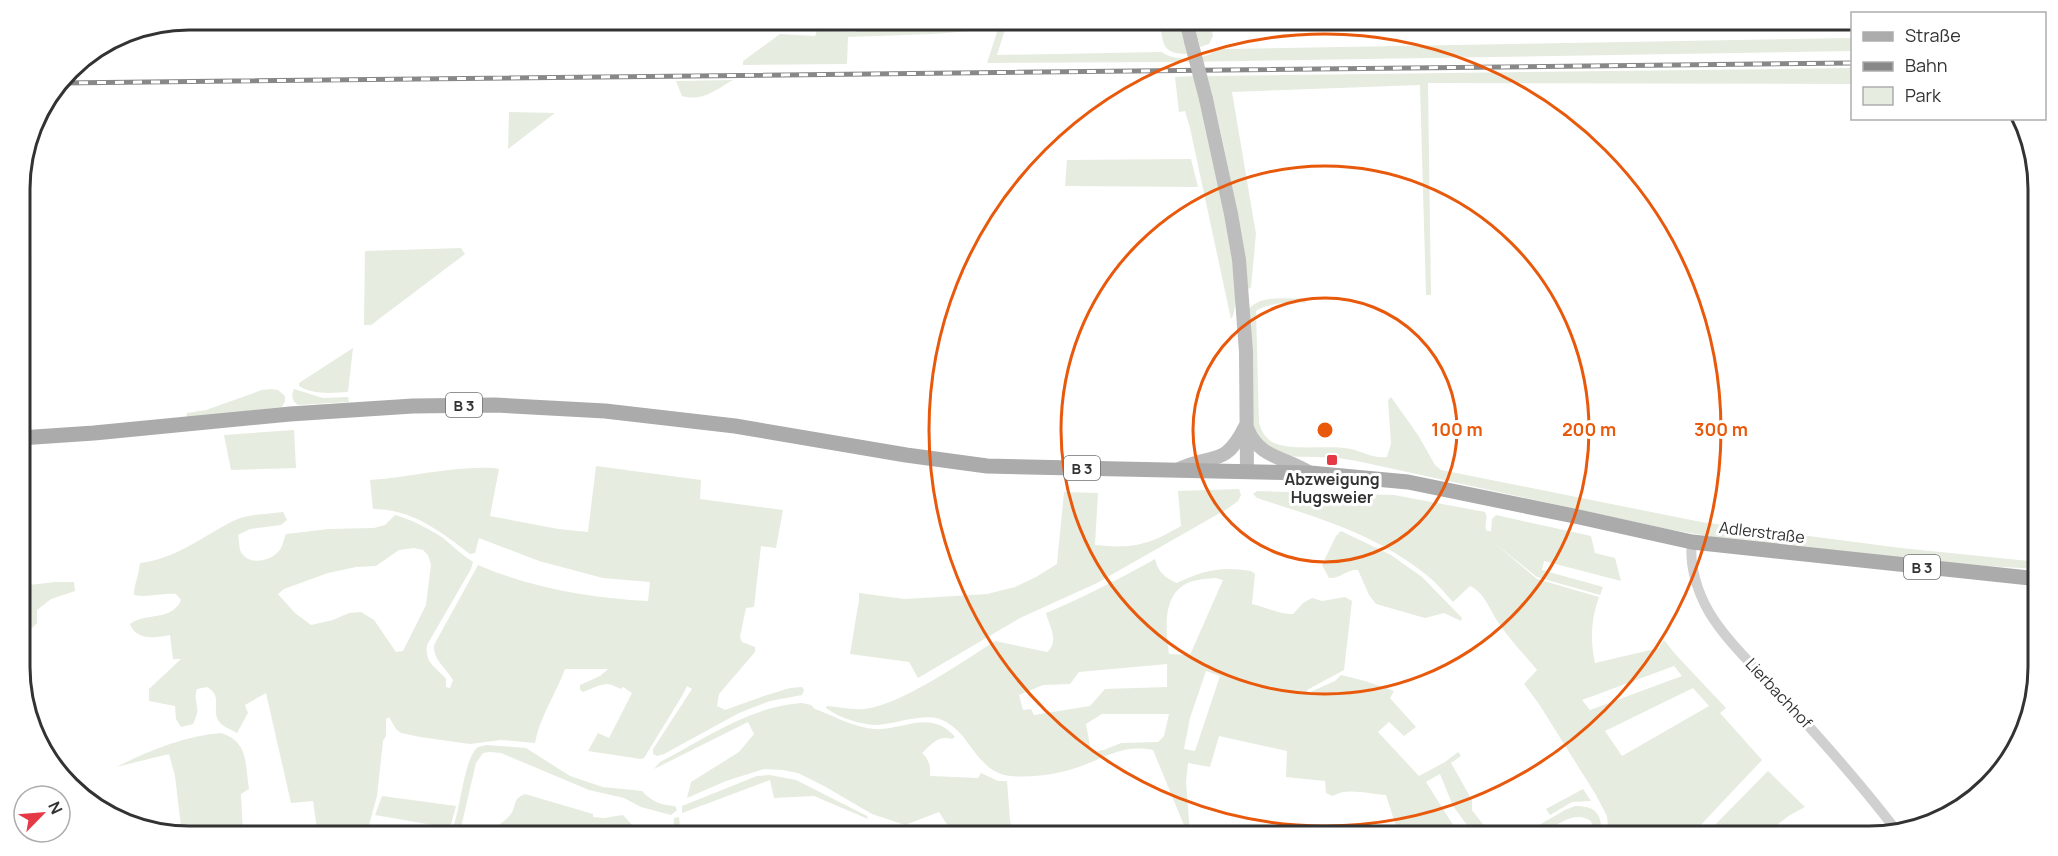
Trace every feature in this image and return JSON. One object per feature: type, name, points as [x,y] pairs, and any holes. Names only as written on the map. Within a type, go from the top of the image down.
[{"type":"main road","name":"B 3","points":[[30,437],[290,414],[413,406],[495,405],[605,411],[735,426],[906,455],[987,466],[1310,473]]},
{"type":"main road","name":"Adlerstraße","points":[[1310,473],[1408,482],[1692,542],[2028,578]]},
{"type":"street","points":[[1188,30],[1206,99],[1239,260],[1246,352],[1247,472]]},
{"type":"street","points":[[1177,470],[1192,462],[1215,459],[1228,453],[1246,425]]},
{"type":"street","points":[[1246,425],[1251,438],[1260,449],[1310,473]]},
{"type":"street","name":"Lierbachhof","points":[[1692,542],[1691,564],[1703,601],[1713,618],[1743,654],[1841,760],[1891,824]]},
{"type":"green space","points":[[856,30],[985,30],[848,37],[847,64],[743,65],[743,61],[780,34],[815,36],[817,31],[856,32]]},
{"type":"green space","points":[[998,30],[1005,30],[997,55],[1162,52],[1171,57],[1188,59],[1223,49],[1851,38],[1851,51],[987,63]]},
{"type":"green space","points":[[1161,30],[1182,30],[1188,54],[1172,52],[1163,41]]},
{"type":"green space","points":[[1196,30],[1212,30],[1213,36],[1209,44],[1200,47]]},
{"type":"green space","points":[[1851,68],[1851,84],[1428,83],[1431,295],[1426,295],[1420,85],[1232,92],[1256,234],[1249,289],[1231,181],[1207,76]]},
{"type":"green space","points":[[1194,76],[1229,242],[1235,304],[1231,319],[1190,128],[1185,111],[1179,112],[1175,77]]},
{"type":"green space","points":[[733,80],[709,94],[696,97],[682,96],[676,81]]},
{"type":"green space","points":[[509,112],[555,113],[508,149]]},
{"type":"green space","points":[[1191,159],[1198,187],[1065,186],[1067,160]]},
{"type":"green space","points":[[461,248],[465,254],[371,325],[364,325],[365,251]]},
{"type":"green space","points":[[1281,298],[1304,299],[1306,303],[1280,303],[1256,311],[1259,423],[1267,438],[1280,445],[1351,449],[1374,456],[1387,457],[1391,444],[1388,400],[1391,397],[1418,435],[1435,465],[1441,470],[1701,522],[1901,548],[2028,561],[2028,568],[1731,540],[1672,530],[1357,461],[1296,457],[1275,452],[1258,436],[1252,423],[1247,312],[1258,302]]},
{"type":"green space","points":[[353,348],[348,392],[316,392],[299,386],[299,383]]},
{"type":"green space","points":[[294,389],[323,398],[348,397],[349,402],[298,405],[293,398]]},
{"type":"green space","points":[[262,390],[278,390],[285,396],[282,407],[186,418],[187,413],[206,410]]},
{"type":"green space","points":[[294,430],[296,468],[231,470],[224,435]]},
{"type":"green space","points":[[596,466],[701,480],[700,499],[783,510],[776,548],[761,546],[754,607],[746,608],[740,637],[742,642],[755,647],[755,652],[719,694],[717,706],[725,710],[790,688],[802,687],[804,690],[802,695],[770,701],[739,713],[657,756],[653,754],[653,749],[692,689],[687,686],[644,758],[641,759],[588,751],[598,733],[609,738],[632,693],[623,687],[621,689],[608,684],[583,692],[580,690],[580,685],[600,676],[608,669],[565,669],[535,743],[501,740],[470,744],[420,737],[401,733],[389,717],[386,719],[386,736],[383,741],[377,796],[369,826],[317,826],[313,801],[291,803],[266,693],[245,705],[248,713],[237,733],[218,721],[216,697],[207,687],[197,689],[197,713],[193,724],[181,727],[176,719],[175,706],[149,701],[149,689],[181,659],[173,659],[170,635],[142,636],[130,624],[143,618],[165,614],[177,607],[181,600],[176,594],[134,595],[140,563],[177,552],[233,521],[283,512],[287,520],[281,525],[250,529],[238,535],[243,555],[254,561],[272,557],[277,553],[282,547],[286,534],[329,529],[374,528],[385,525],[395,515],[414,522],[443,538],[473,562],[427,645],[429,661],[446,679],[446,687],[450,688],[453,680],[438,660],[434,645],[478,565],[540,586],[627,600],[648,601],[650,582],[603,578],[539,561],[479,538],[475,553],[470,554],[413,517],[373,509],[370,480],[447,470],[499,469],[490,516],[558,529],[588,532]],"holes":[[[414,548],[423,550],[428,555],[431,565],[426,605],[403,651],[396,652],[374,620],[361,612],[349,613],[333,620],[311,625],[295,613],[278,594],[284,589],[328,573],[356,567],[376,566],[399,550]]]},
{"type":"green space","points":[[1239,489],[1241,495],[1238,501],[1227,509],[1097,583],[1020,618],[918,678],[909,662],[850,654],[859,593],[905,599],[987,594],[1015,587],[1057,564],[1064,492],[1098,493],[1095,545],[1130,546],[1159,538],[1181,526],[1178,491]]},
{"type":"green space","points":[[1257,491],[1394,495],[1485,512],[1487,531],[1491,531],[1492,519],[1496,515],[1591,536],[1595,553],[1615,558],[1621,581],[1544,561],[1542,570],[1603,587],[1600,595],[1537,577],[1492,541],[1537,579],[1599,597],[1592,630],[1595,663],[1659,648],[1664,640],[1726,708],[1720,713],[1762,760],[1700,826],[1608,826],[1607,816],[1596,795],[1524,684],[1537,670],[1502,628],[1480,593],[1470,586],[1453,602],[1428,576],[1386,548],[1344,528],[1257,498],[1253,494]],"holes":[[[1674,666],[1682,676],[1590,710],[1582,700]],[[1693,688],[1709,706],[1622,756],[1605,731]]]},
{"type":"green space","points":[[1341,531],[1391,555],[1422,577],[1462,618],[1461,621],[1444,613],[1425,618],[1376,604],[1369,595],[1358,570],[1329,578],[1322,565],[1336,536]]},
{"type":"green space","points":[[1155,559],[1163,574],[1177,583],[1213,570],[1251,571],[1255,574],[1252,604],[1283,613],[1293,614],[1303,603],[1312,598],[1322,601],[1345,597],[1352,601],[1344,670],[1307,690],[1308,693],[1335,681],[1341,675],[1394,691],[1390,698],[1416,727],[1404,736],[1389,722],[1378,732],[1419,776],[1458,752],[1461,756],[1451,763],[1472,800],[1472,810],[1484,826],[1468,826],[1453,806],[1440,774],[1426,782],[1454,826],[1396,826],[1386,795],[1351,791],[1333,796],[1326,793],[1325,781],[1286,777],[1287,751],[1219,736],[1210,767],[1188,763],[1186,781],[1189,826],[1184,826],[1153,750],[1124,750],[1079,767],[1054,773],[1011,776],[990,768],[960,733],[942,720],[924,717],[872,725],[844,718],[826,708],[827,706],[864,709],[895,700],[949,671],[995,641],[1047,652],[1051,648],[1053,638],[1046,613]],"holes":[[[1216,578],[1223,580],[1190,655],[1169,654],[1167,616],[1172,598],[1188,583]],[[1167,664],[1167,687],[1105,689],[1090,706],[1034,715],[1031,709],[1023,710],[1019,695],[1043,685],[1070,684],[1079,672]],[[1206,671],[1220,676],[1195,751],[1184,749],[1190,718]],[[1102,714],[1169,714],[1164,736],[1158,742],[1121,743],[1104,750],[1091,752],[1086,724]]]},
{"type":"green space","points":[[74,582],[75,591],[51,599],[37,610],[37,623],[30,629],[30,585]]},
{"type":"green space","points":[[802,703],[811,705],[815,709],[867,728],[890,728],[924,722],[945,728],[955,737],[939,739],[922,753],[929,763],[930,776],[978,778],[981,773],[998,781],[1007,781],[1011,826],[948,826],[939,812],[905,825],[872,814],[798,773],[783,770],[764,769],[726,781],[687,798],[691,782],[739,752],[754,734],[748,722],[654,769],[660,762],[728,725],[783,705]]},
{"type":"green space","points":[[221,733],[230,737],[237,742],[244,755],[249,789],[241,794],[243,826],[181,826],[175,776],[169,754],[116,767],[154,750],[193,737]]},
{"type":"green space","points":[[480,746],[526,748],[570,776],[603,787],[642,791],[653,800],[675,806],[677,810],[671,815],[641,807],[624,798],[589,790],[501,753],[490,752],[483,753],[476,763],[461,826],[453,826],[467,767],[475,750]]},
{"type":"green space","points":[[1768,771],[1805,807],[1775,826],[1714,826]]},
{"type":"green space","points":[[770,775],[796,780],[867,816],[868,819],[814,796],[774,798],[770,780],[682,813],[682,806],[757,776]]},
{"type":"green space","points":[[1583,789],[1591,801],[1572,802],[1550,815],[1546,809]]},
{"type":"green space","points":[[525,794],[593,814],[593,817],[623,815],[633,826],[498,826],[509,817],[516,800]]},
{"type":"green space","points":[[382,796],[456,806],[451,826],[375,815]]},
{"type":"green space","points":[[1583,806],[1594,810],[1602,826],[1592,826],[1591,821],[1578,817],[1565,820],[1554,826],[1537,826],[1565,810]]},
{"type":"green space","points":[[679,817],[680,826],[674,826],[674,818]]},
{"type":"railway","points":[[72,83],[1851,63]]},
{"type":"place","name":"Abzweigung Hugsweier","points":[[1332,460]]}]
